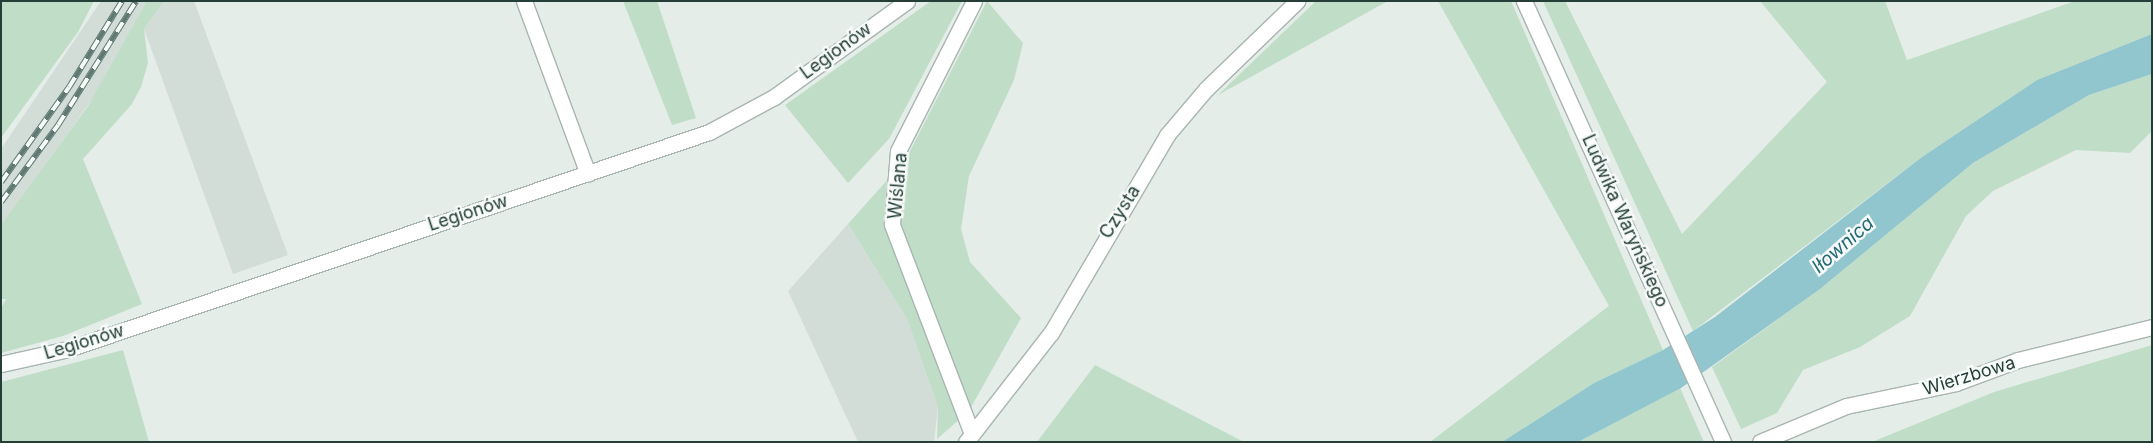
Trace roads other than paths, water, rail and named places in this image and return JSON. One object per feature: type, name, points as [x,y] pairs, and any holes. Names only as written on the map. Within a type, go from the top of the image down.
[{"type":"street","points":[[524,1],[588,174]]},
{"type":"street","name":"Legionów","points":[[1,364],[68,349],[709,132],[774,97],[907,1]]},
{"type":"street","name":"Wiślana","points":[[969,438],[892,224],[898,151],[974,1]]},
{"type":"street","name":"Czysta","points":[[969,438],[1051,333],[1168,136],[1206,89],[1297,1]]},
{"type":"street","name":"Ludwika Waryńskiego","points":[[1524,1],[1723,442]]},
{"type":"street","name":"Wierzbowa","points":[[1760,442],[1846,406],[1956,383],[2018,360],[2152,327]]},
{"type":"water","name":"Iłownica","points":[[2152,34],[2152,74],[2089,95],[1973,163],[1820,289],[1681,388],[1578,442],[1502,442],[1594,383],[1663,350],[1715,317],[1922,157],[2037,80]]},
{"type":"railway","points":[[1,182],[69,87],[122,1]]},
{"type":"railway","points":[[1,202],[58,125],[136,1]]}]
